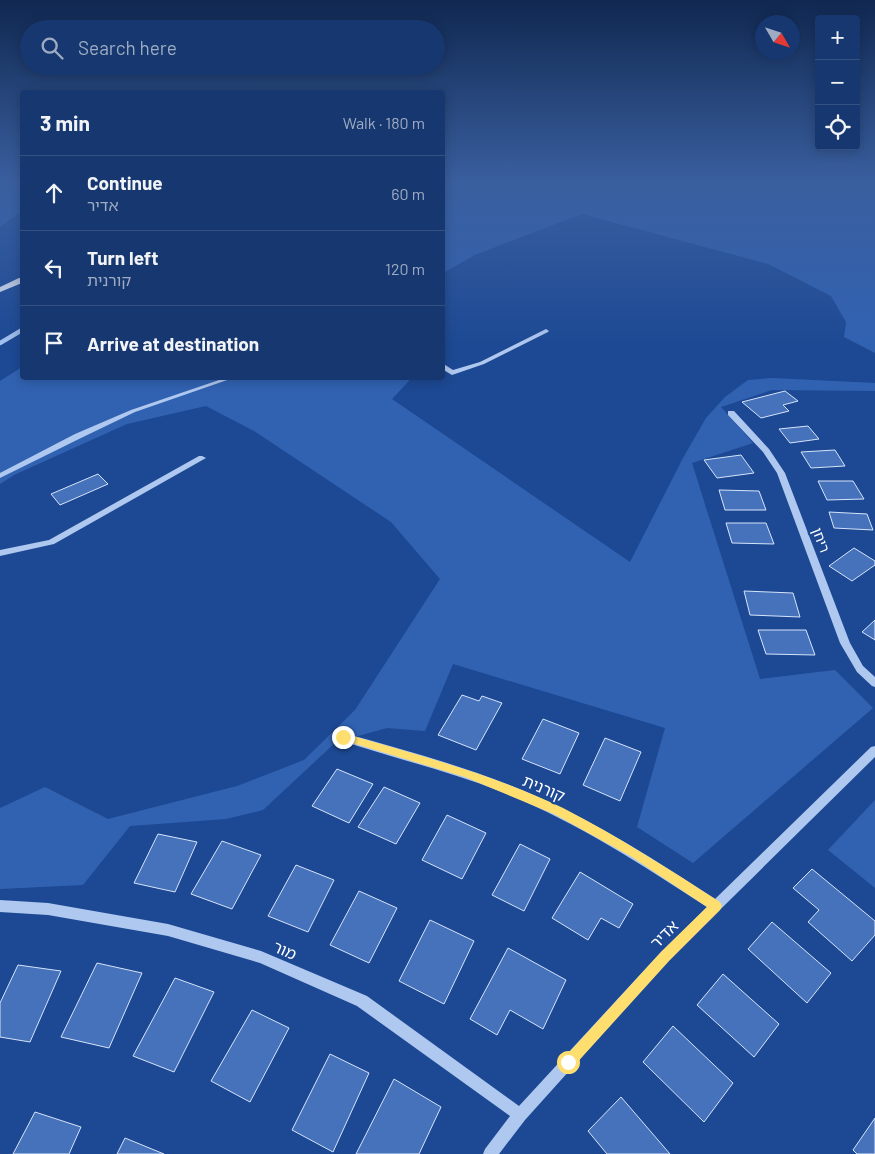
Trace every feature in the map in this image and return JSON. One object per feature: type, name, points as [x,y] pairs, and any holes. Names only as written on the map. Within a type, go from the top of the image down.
[{"type":"main road","points":[[0,290],[20,281]]},
{"type":"street","points":[[445,367],[452,373],[482,363],[546,331]]},
{"type":"street","points":[[0,476],[78,436],[133,411],[224,380]]},
{"type":"street","name":"ריחן","points":[[731,413],[766,451],[781,473],[845,644],[860,669],[875,683]]},
{"type":"street","points":[[0,553],[51,542],[202,458]]},
{"type":"street","name":"קורנית","points":[[343,737],[467,774],[558,811],[636,854],[716,906]]},
{"type":"street","name":"אדיר","points":[[490,1154],[520,1115],[665,956],[875,750]]},
{"type":"street","name":"מור","points":[[0,906],[48,908],[168,930],[262,957],[362,1001],[520,1115]]},
{"type":"shaded area","points":[[445,237],[522,237],[475,255],[445,272]]},
{"type":"shaded area","points":[[667,237],[875,237],[875,353],[844,337],[846,322],[831,296],[768,264]]},
{"type":"shaded area","points":[[20,368],[20,380],[409,380],[392,399],[630,562],[683,458],[706,418],[725,397],[748,380],[772,378],[875,383],[875,391],[772,390],[721,407],[753,443],[692,463],[760,679],[835,670],[873,708],[693,863],[637,827],[665,728],[453,664],[425,731],[387,728],[336,742],[263,810],[226,819],[130,826],[83,885],[0,889],[0,808],[45,787],[108,819],[237,786],[304,760],[355,710],[440,579],[391,522],[254,431],[206,406],[127,424],[16,474],[0,484],[0,381]]},
{"type":"shaded area","points":[[875,800],[875,888],[828,850]]},
{"type":"building","points":[[785,391],[798,401],[783,405],[789,411],[761,418],[742,402]]},
{"type":"building","points":[[808,426],[819,439],[790,443],[779,429]]},
{"type":"building","points":[[835,450],[845,466],[811,468],[801,452]]},
{"type":"building","points":[[741,455],[754,473],[717,478],[704,460]]},
{"type":"building","points":[[98,474],[108,484],[60,505],[51,494]]},
{"type":"building","points":[[818,481],[853,481],[864,499],[827,500]]},
{"type":"building","points":[[719,490],[759,491],[766,510],[725,510]]},
{"type":"building","points":[[829,512],[867,514],[873,530],[834,528]]},
{"type":"building","points":[[726,523],[766,523],[774,544],[732,543]]},
{"type":"building","points":[[854,548],[875,561],[875,565],[852,581],[829,566]]},
{"type":"building","points":[[744,591],[793,593],[800,617],[750,615]]},
{"type":"building","points":[[875,620],[875,640],[862,632]]},
{"type":"building","points":[[758,630],[806,630],[815,655],[766,654]]},
{"type":"building","points":[[462,695],[479,701],[482,696],[502,703],[476,750],[438,735]]},
{"type":"building","points":[[543,719],[579,733],[560,774],[522,759]]},
{"type":"building","points":[[605,738],[641,752],[620,801],[583,785]]},
{"type":"building","points":[[337,769],[373,784],[349,823],[312,806]]},
{"type":"building","points":[[384,787],[420,803],[396,844],[358,827]]},
{"type":"building","points":[[447,815],[486,833],[462,879],[422,860]]},
{"type":"building","points":[[158,834],[197,842],[175,892],[134,883]]},
{"type":"building","points":[[222,841],[261,855],[232,909],[191,894]]},
{"type":"building","points":[[520,844],[550,859],[524,911],[492,895]]},
{"type":"building","points":[[296,865],[334,880],[308,932],[268,916]]},
{"type":"building","points":[[812,869],[875,921],[875,935],[852,961],[808,922],[819,910],[793,888]]},
{"type":"building","points":[[580,872],[633,904],[619,928],[601,918],[588,940],[552,918]]},
{"type":"building","points":[[359,891],[397,908],[369,963],[330,945]]},
{"type":"building","points":[[430,920],[474,941],[444,1004],[399,981]]},
{"type":"building","points":[[772,922],[831,973],[807,1003],[748,949]]},
{"type":"building","points":[[508,948],[566,980],[543,1029],[510,1010],[497,1035],[470,1019]]},
{"type":"building","points":[[97,963],[142,973],[109,1048],[61,1037]]},
{"type":"building","points":[[18,965],[61,971],[30,1042],[0,1037],[0,1003]]},
{"type":"building","points":[[723,974],[779,1024],[754,1057],[697,1005]]},
{"type":"building","points":[[175,978],[214,992],[174,1072],[133,1056]]},
{"type":"building","points":[[252,1010],[289,1028],[250,1102],[211,1081]]},
{"type":"building","points":[[673,1026],[733,1083],[704,1122],[643,1062]]},
{"type":"building","points":[[330,1054],[369,1073],[333,1152],[292,1130]]},
{"type":"building","points":[[394,1079],[441,1107],[419,1154],[356,1154]]},
{"type":"building","points":[[621,1097],[670,1154],[607,1154],[588,1131]]},
{"type":"building","points":[[35,1112],[81,1127],[69,1154],[13,1154]]},
{"type":"building","points":[[875,1118],[875,1154],[857,1154],[853,1150]]},
{"type":"building","points":[[125,1138],[164,1154],[117,1154]]},
{"type":"waterway","points":[[0,343],[20,331]]},
{"type":"route","points":[[343,737],[467,774],[558,811],[636,854],[716,906],[665,956],[568,1062]]}]
